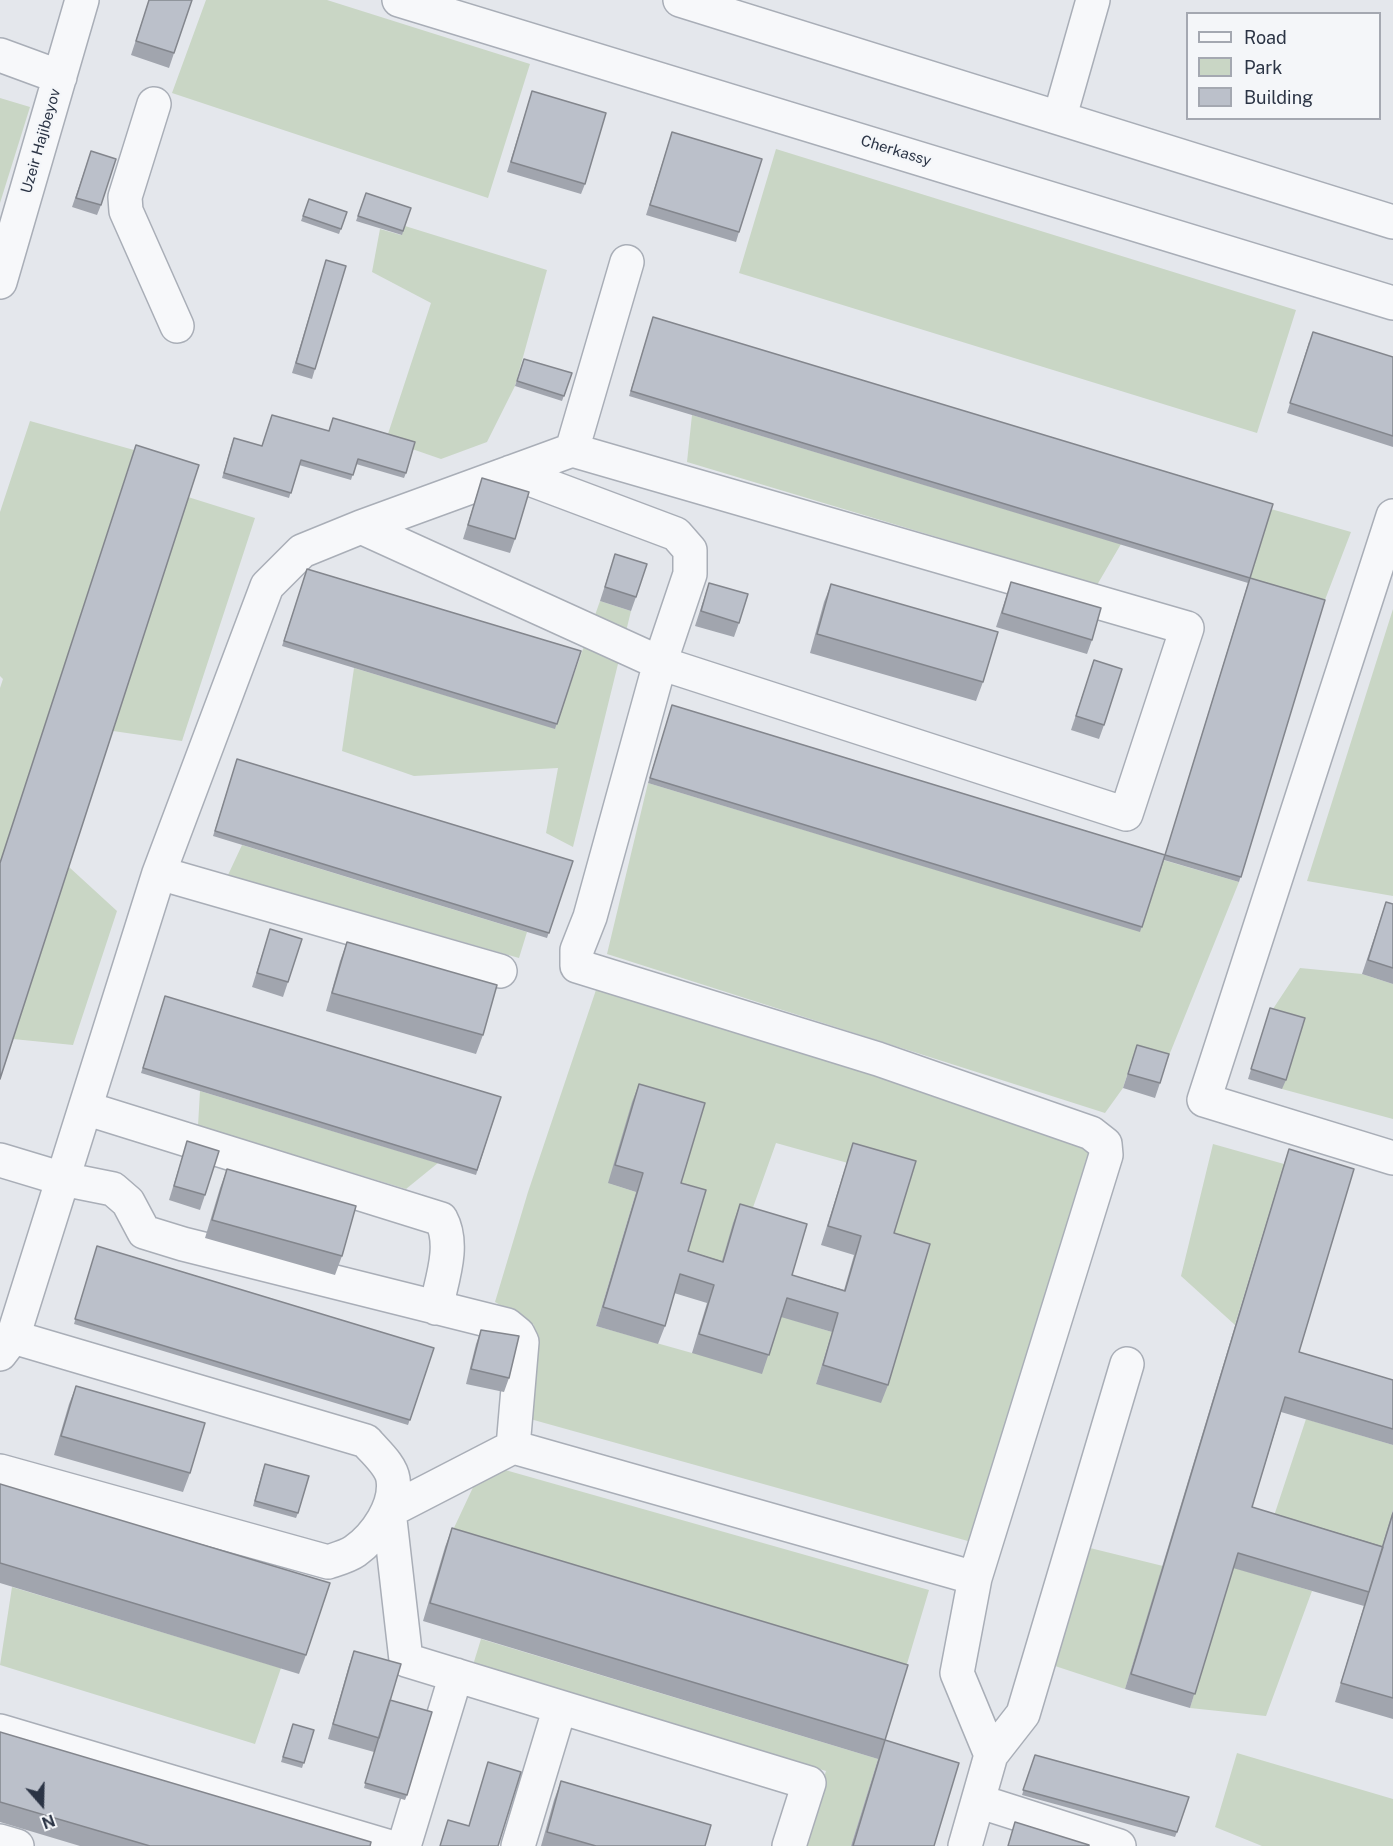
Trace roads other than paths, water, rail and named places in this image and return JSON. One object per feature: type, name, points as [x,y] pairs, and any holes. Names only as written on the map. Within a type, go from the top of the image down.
[{"type":"street","name":"Uzeir Hajibeyov","points":[[0,282],[82,0]]},
{"type":"street","name":"Cherkassy","points":[[399,0],[1393,303]]},
{"type":"street","points":[[680,0],[1060,116],[1393,222]]},
{"type":"street","points":[[1060,116],[1093,0]]},
{"type":"street","points":[[0,55],[60,77]]},
{"type":"street","points":[[154,104],[125,197],[126,211],[177,326]]},
{"type":"street","points":[[572,450],[627,262]]},
{"type":"street","points":[[361,527],[660,663],[1126,814],[1187,628],[572,450],[361,527],[302,551],[267,586],[159,873],[63,1179],[6,1345],[366,1441],[385,1463],[393,1479],[389,1511],[406,1660],[809,1783],[789,1846]]},
{"type":"street","points":[[511,472],[676,534],[690,550],[690,574],[660,663],[590,917],[577,950],[577,966],[878,1059],[1091,1133],[1105,1144],[1106,1155],[975,1578],[957,1673],[991,1755]]},
{"type":"street","points":[[1393,516],[1204,1100],[1393,1158]]},
{"type":"street","points":[[159,873],[501,971]]},
{"type":"street","points":[[85,1108],[441,1219],[448,1231],[448,1245],[436,1308]]},
{"type":"street","points":[[0,1160],[63,1179],[112,1189],[128,1202],[144,1232],[183,1244],[507,1325],[518,1334],[522,1342],[513,1447]]},
{"type":"street","points":[[965,1846],[991,1755],[1023,1714],[1127,1364]]},
{"type":"street","points":[[0,1472],[328,1562],[353,1552],[368,1539],[389,1511],[513,1447],[975,1578]]},
{"type":"street","points":[[404,1846],[456,1675]]},
{"type":"street","points":[[518,1846],[560,1707]]},
{"type":"street","points":[[0,1731],[387,1846]]},
{"type":"street","points":[[978,1801],[1119,1846]]},
{"type":"street","points":[[0,1841],[17,1846]]}]
